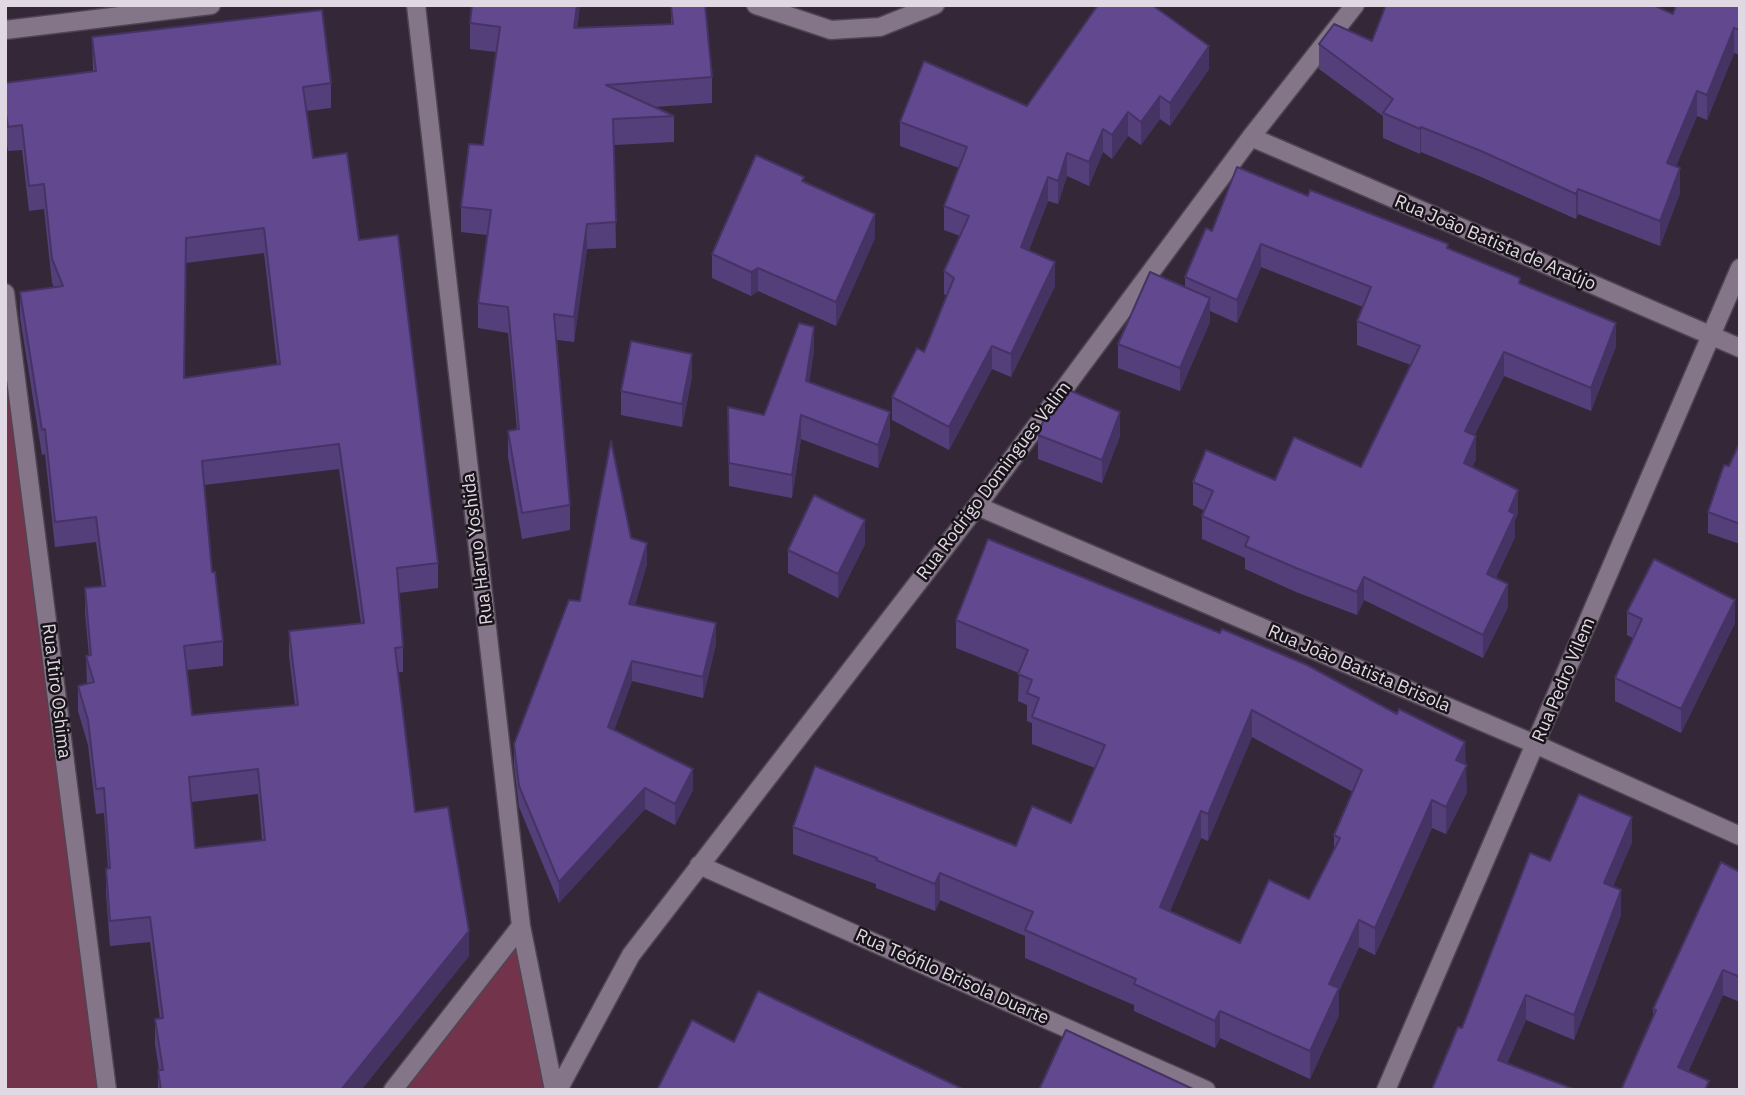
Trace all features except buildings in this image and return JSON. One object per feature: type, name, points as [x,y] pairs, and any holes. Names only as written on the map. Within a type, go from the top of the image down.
[{"type":"street","points":[[5,30],[211,5]]},
{"type":"street","name":"Rua Haruo Yoshida","points":[[416,5],[521,926],[556,1090]]},
{"type":"street","points":[[756,5],[831,30],[880,27],[927,11],[934,5]]},
{"type":"street","name":"Rua Rodrigo Domingues Valim","points":[[556,1090],[631,955],[977,506],[1251,137],[1355,5]]},
{"type":"street","name":"Rua João Batista de Araújo","points":[[1251,137],[1740,348]]},
{"type":"street","name":"Rua Pedro Vilem","points":[[1386,1090],[1537,745],[1740,268]]},
{"type":"street","name":"Rua Itiro Oshima","points":[[5,293],[107,1090]]},
{"type":"street","name":"Rua João Batista Brisola","points":[[977,506],[1537,745],[1740,836]]},
{"type":"street","name":"Rua Teófilo Brisola Duarte","points":[[699,865],[1206,1090]]},
{"type":"street","points":[[393,1090],[521,926]]},
{"type":"shaded area","points":[[5,288],[109,1090],[5,1090]]},
{"type":"shaded area","points":[[518,942],[554,1090],[402,1090]]}]
